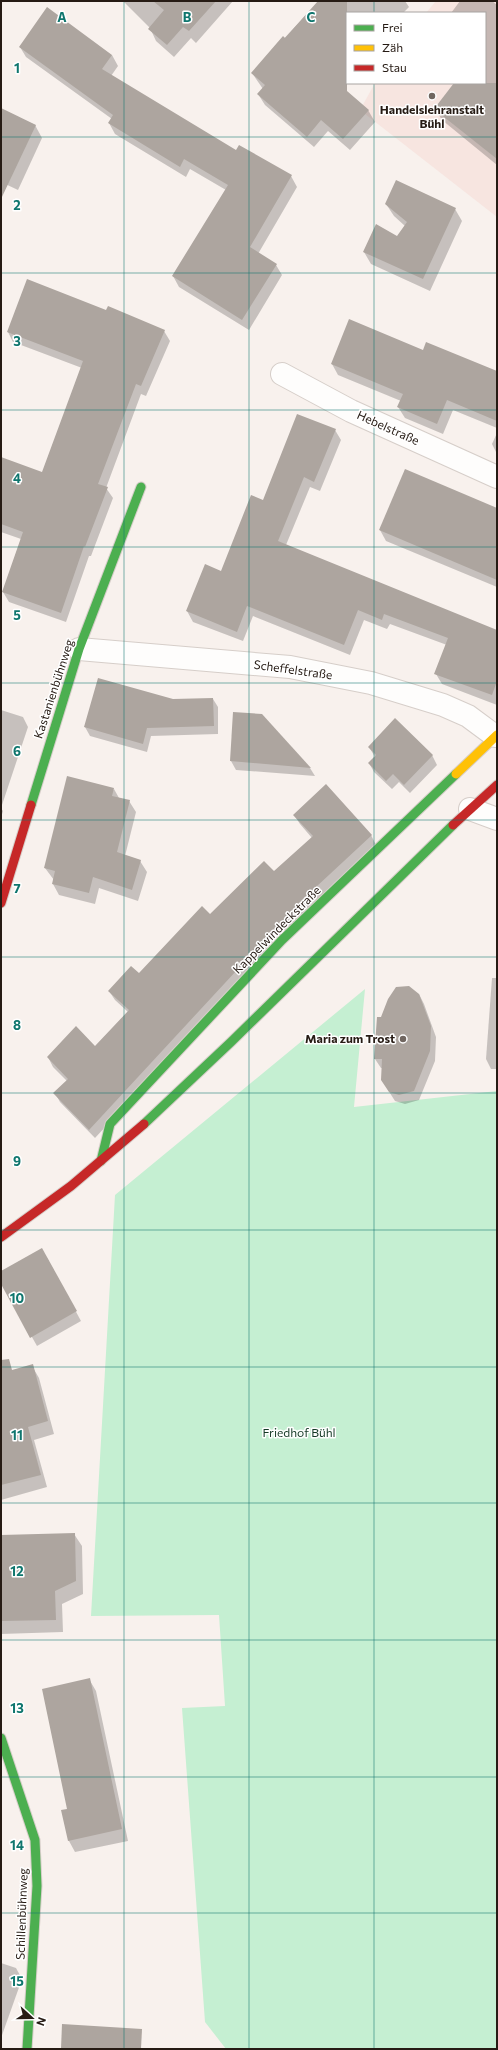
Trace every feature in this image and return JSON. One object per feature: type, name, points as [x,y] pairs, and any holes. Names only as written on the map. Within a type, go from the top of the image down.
[{"type":"street","name":"Hebelstraße","points":[[282,374],[351,411],[497,477]]},
{"type":"street","name":"Kastanienbühnweg","points":[[1,903],[79,649],[141,487]]},
{"type":"street","name":"Scheffelstraße","points":[[79,649],[290,668],[371,683],[443,705],[468,716],[496,736]]},
{"type":"street","name":"Kappelwindeckstraße","points":[[101,1161],[110,1124],[282,940],[496,736]]},
{"type":"street","points":[[1,1237],[42,1209],[101,1161],[185,1087],[470,809],[497,785]]},
{"type":"street","points":[[470,809],[497,819]]},
{"type":"street","name":"Schillenbühnweg","points":[[1,1738],[35,1840],[37,1886],[27,2049]]},
{"type":"shaded area","name":"Handelslehranstalt Bühl","points":[[436,1],[497,1],[497,217],[360,110],[374,84],[486,84],[486,12],[427,12]]},
{"type":"green space","name":"Friedhof Bühl","points":[[365,989],[354,1107],[497,1091],[497,2049],[226,2049],[205,2022],[182,1708],[225,1706],[219,1615],[91,1616],[115,1195]]},
{"type":"building","points":[[153,1],[216,1],[189,31],[183,27],[167,45],[148,29],[164,10]]},
{"type":"building","points":[[318,1],[347,1],[347,91],[369,110],[343,139],[321,120],[307,137],[257,94],[265,85],[251,73],[283,36],[285,38]]},
{"type":"building","points":[[47,7],[112,55],[102,69],[236,150],[239,145],[292,175],[250,247],[277,264],[242,320],[172,276],[228,185],[184,159],[180,167],[108,123],[113,115],[19,47]]},
{"type":"building","points":[[497,83],[497,159],[434,109],[453,84]]},
{"type":"building","points":[[1,108],[36,125],[1,199]]},
{"type":"building","points":[[396,180],[456,208],[423,279],[363,252],[376,224],[397,236],[407,222],[385,204]]},
{"type":"building","points":[[27,279],[106,310],[108,306],[165,330],[141,386],[136,384],[98,484],[108,487],[85,547],[84,546],[61,613],[2,592],[23,532],[1,524],[1,457],[42,472],[83,361],[7,332]]},
{"type":"building","points":[[349,319],[423,350],[426,342],[497,371],[497,421],[447,400],[437,424],[397,407],[403,394],[331,364]]},
{"type":"building","points":[[297,414],[336,429],[314,482],[304,477],[278,541],[497,630],[497,681],[492,695],[434,674],[448,638],[384,614],[382,620],[358,610],[344,645],[247,606],[237,632],[186,611],[205,564],[221,571],[251,495],[263,500]]},
{"type":"building","points":[[405,469],[497,508],[497,580],[379,530]]},
{"type":"building","points":[[98,678],[173,699],[213,698],[214,726],[147,728],[143,744],[84,727]]},
{"type":"building","points":[[233,712],[262,714],[311,768],[230,761]]},
{"type":"building","points":[[395,718],[433,755],[404,785],[393,774],[386,781],[368,763],[376,755],[368,747]]},
{"type":"building","points":[[67,776],[114,788],[112,796],[130,800],[117,852],[141,860],[132,890],[93,877],[89,893],[52,884],[55,871],[44,868]]},
{"type":"building","points":[[326,784],[372,835],[302,900],[304,902],[273,931],[89,1130],[53,1093],[68,1079],[47,1057],[76,1026],[95,1046],[129,1010],[108,991],[131,966],[139,973],[202,906],[210,914],[264,861],[274,871],[313,836],[293,815]]},
{"type":"building","name":"Maria zum Trost","points":[[409,986],[419,994],[431,1026],[430,1051],[414,1091],[399,1095],[389,1092],[381,1080],[382,1059],[374,1059],[377,1017],[381,1017],[388,999],[396,987]]},
{"type":"building","points":[[42,1248],[77,1311],[30,1338],[1,1284],[1,1271]]},
{"type":"building","points":[[9,1359],[12,1370],[33,1364],[48,1421],[28,1427],[41,1475],[1,1485],[1,1360]]},
{"type":"building","points":[[75,1533],[76,1581],[55,1591],[56,1620],[1,1621],[1,1535]]},
{"type":"building","points":[[90,1678],[122,1829],[68,1841],[61,1810],[67,1809],[42,1689]]},
{"type":"building","points":[[62,2024],[142,2029],[141,2049],[61,2049]]},
{"type":"traffic: fast","points":[[31,805],[79,649],[141,487]]},
{"type":"traffic: fast","points":[[101,1161],[110,1124],[282,940],[456,774]]},
{"type":"traffic: fast","points":[[144,1124],[231,1042],[453,825]]},
{"type":"traffic: fast","points":[[1,1738],[35,1840],[37,1886],[27,2049]]},
{"type":"traffic: slow","points":[[456,774],[497,735]]},
{"type":"traffic: jam","points":[[453,825],[497,785]]},
{"type":"traffic: jam","points":[[1,903],[31,805]]},
{"type":"traffic: jam","points":[[1,1237],[71,1186],[144,1124]]},
{"type":"place","name":"Handelslehranstalt Bühl","points":[[432,96]]},
{"type":"place","name":"Maria zum Trost","points":[[403,1039]]}]
